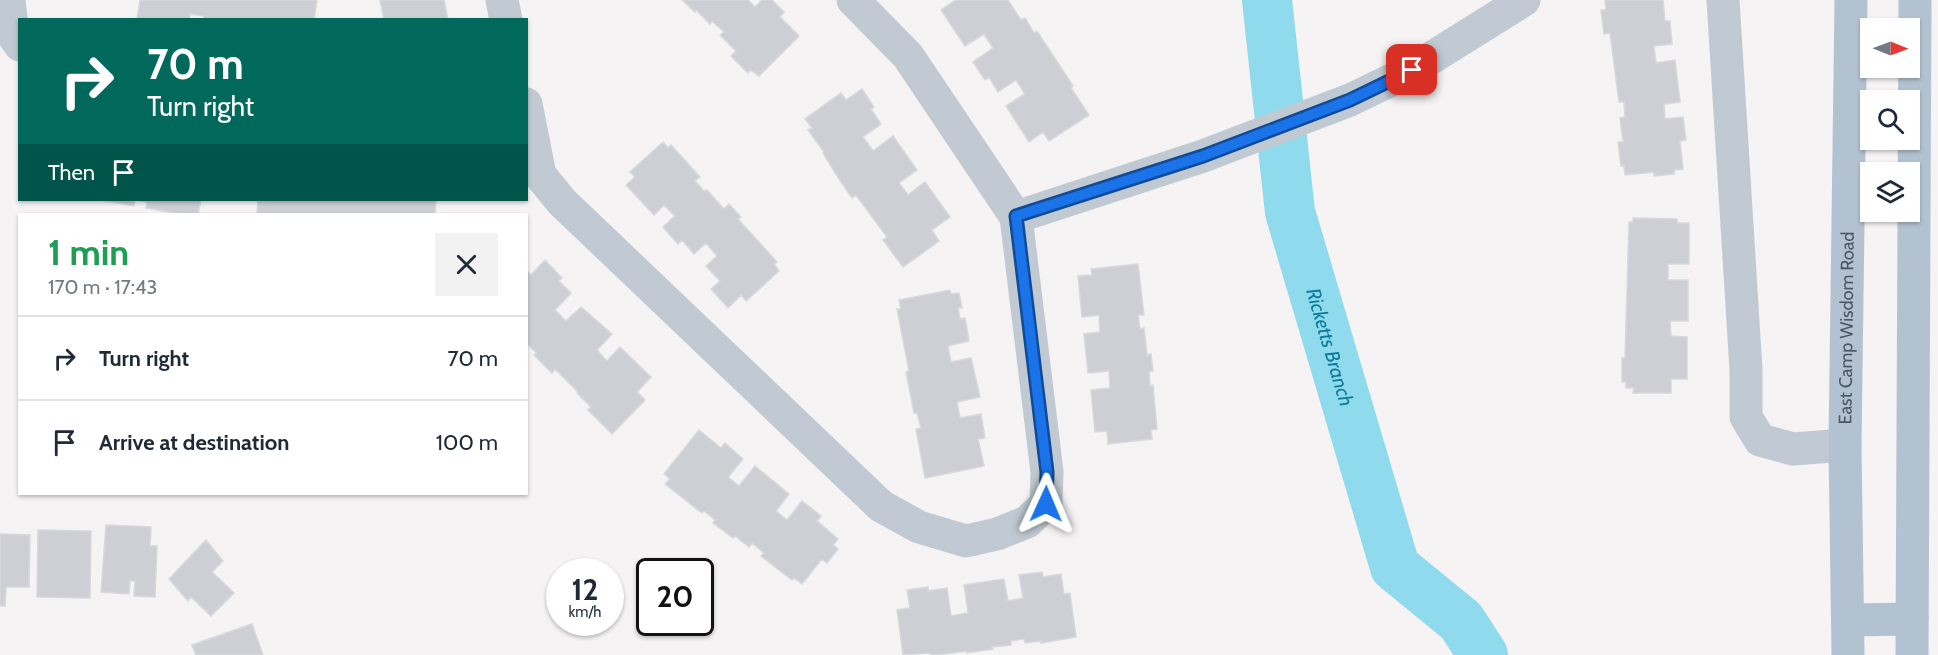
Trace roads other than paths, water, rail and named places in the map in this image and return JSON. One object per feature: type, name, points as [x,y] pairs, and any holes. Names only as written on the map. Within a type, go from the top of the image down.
[{"type":"main road","name":"East Camp Wisdom Road","points":[[1848,655],[1845,445],[1851,0]]},
{"type":"main road","points":[[1912,655],[1915,0]]},
{"type":"main road","points":[[1848,620],[1912,619]]},
{"type":"lane","points":[[9,0],[13,35],[18,42]]},
{"type":"lane","points":[[502,0],[506,18]]},
{"type":"lane","points":[[528,115],[540,175],[562,202],[881,506],[919,527],[966,541],[997,534],[1027,522],[1046,504],[1047,472],[1016,216],[908,56],[853,0]]},
{"type":"lane","points":[[1016,216],[1203,156],[1350,100],[1412,70],[1524,0]]},
{"type":"lane","points":[[1723,0],[1746,370],[1746,417],[1760,440],[1793,449],[1845,445]]},
{"type":"waterway","name":"Ricketts Branch","points":[[1267,0],[1290,212],[1395,567],[1461,621],[1483,655]]}]
